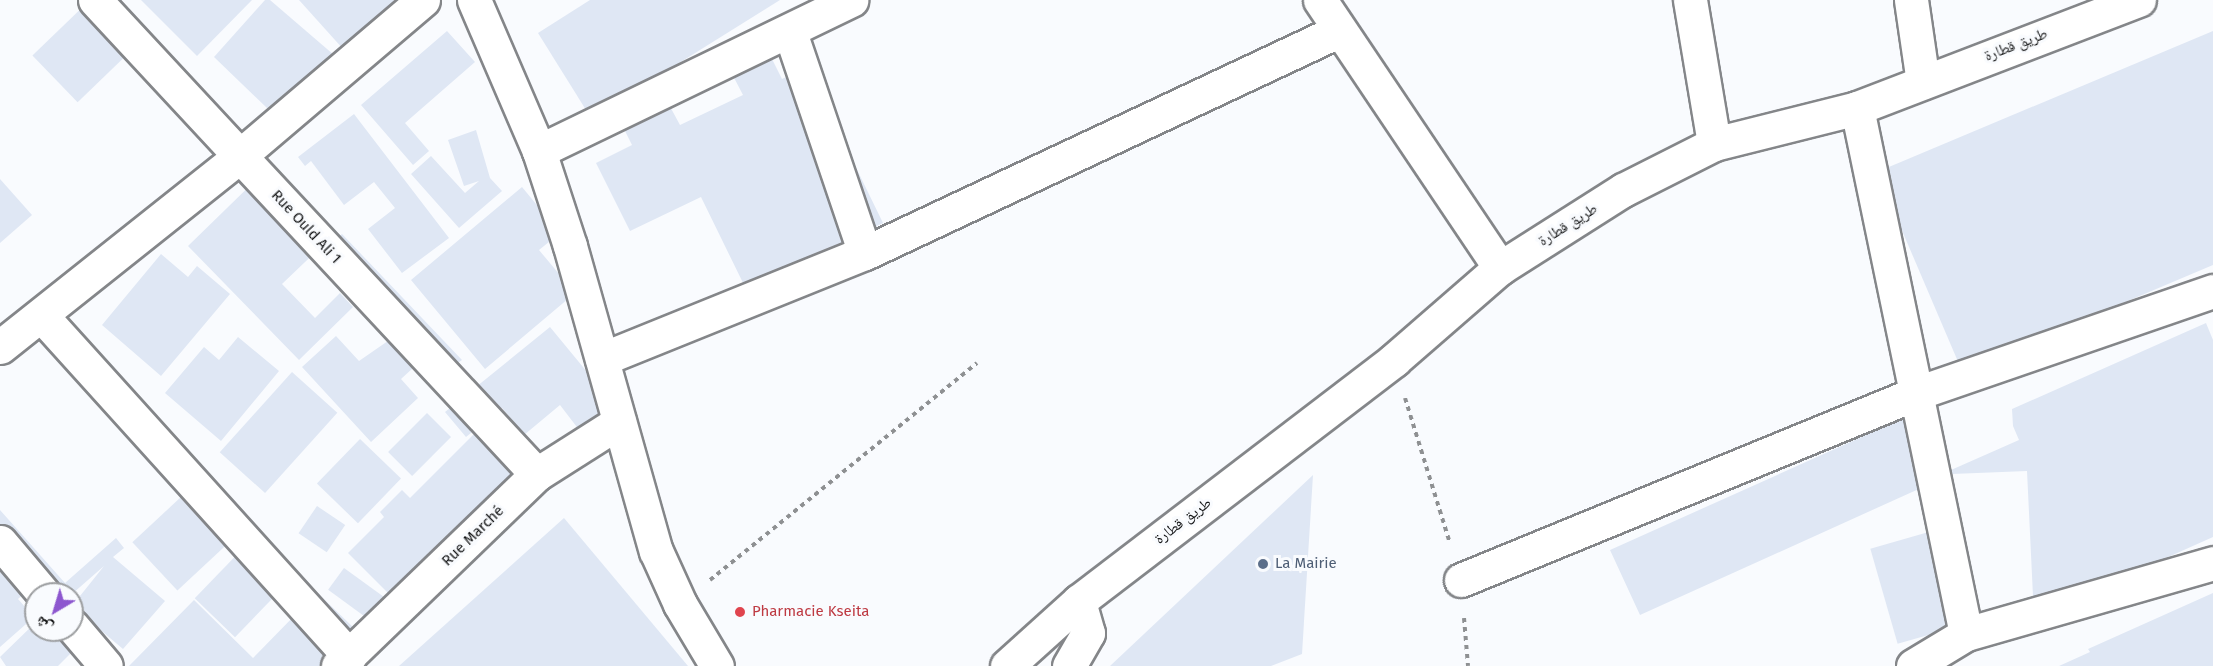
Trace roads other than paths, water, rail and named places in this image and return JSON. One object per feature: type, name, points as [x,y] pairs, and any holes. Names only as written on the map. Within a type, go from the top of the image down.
[{"type":"street","name":"Rue Ould Ali 1","points":[[95,0],[537,474]]},
{"type":"street","points":[[0,347],[240,156],[423,0]]},
{"type":"street","points":[[539,151],[790,32],[851,0]]},
{"type":"street","points":[[1320,0],[1338,31],[1500,268]]},
{"type":"street","points":[[1690,0],[1714,144]]},
{"type":"street","points":[[1911,0],[1923,82]]},
{"type":"street","name":"طريق قطارة","points":[[1007,666],[1079,601],[1394,360],[1500,268],[1623,190],[1714,144],[1857,108],[2107,5],[2139,0]]},
{"type":"street","points":[[476,1],[539,151],[602,359],[656,551],[680,604],[717,666]]},
{"type":"street","points":[[602,359],[865,253],[1338,31]]},
{"type":"street","points":[[790,32],[865,253]]},
{"type":"street","points":[[1857,108],[1966,634]]},
{"type":"street","points":[[1461,580],[1917,393],[2213,291]]},
{"type":"street","points":[[41,315],[344,661]]},
{"type":"street","name":"Rue Marché","points":[[344,661],[537,474],[620,422]]},
{"type":"street","points":[[0,542],[34,582]]},
{"type":"street","points":[[1913,666],[1966,634],[2213,563]]},
{"type":"street","points":[[1069,666],[1088,633],[1079,601]]},
{"type":"street","points":[[84,640],[106,666]]},
{"type":"place","name":"La Mairie","points":[[1263,564]]},
{"type":"place","name":"Pharmacie Kseita","points":[[740,612]]}]
